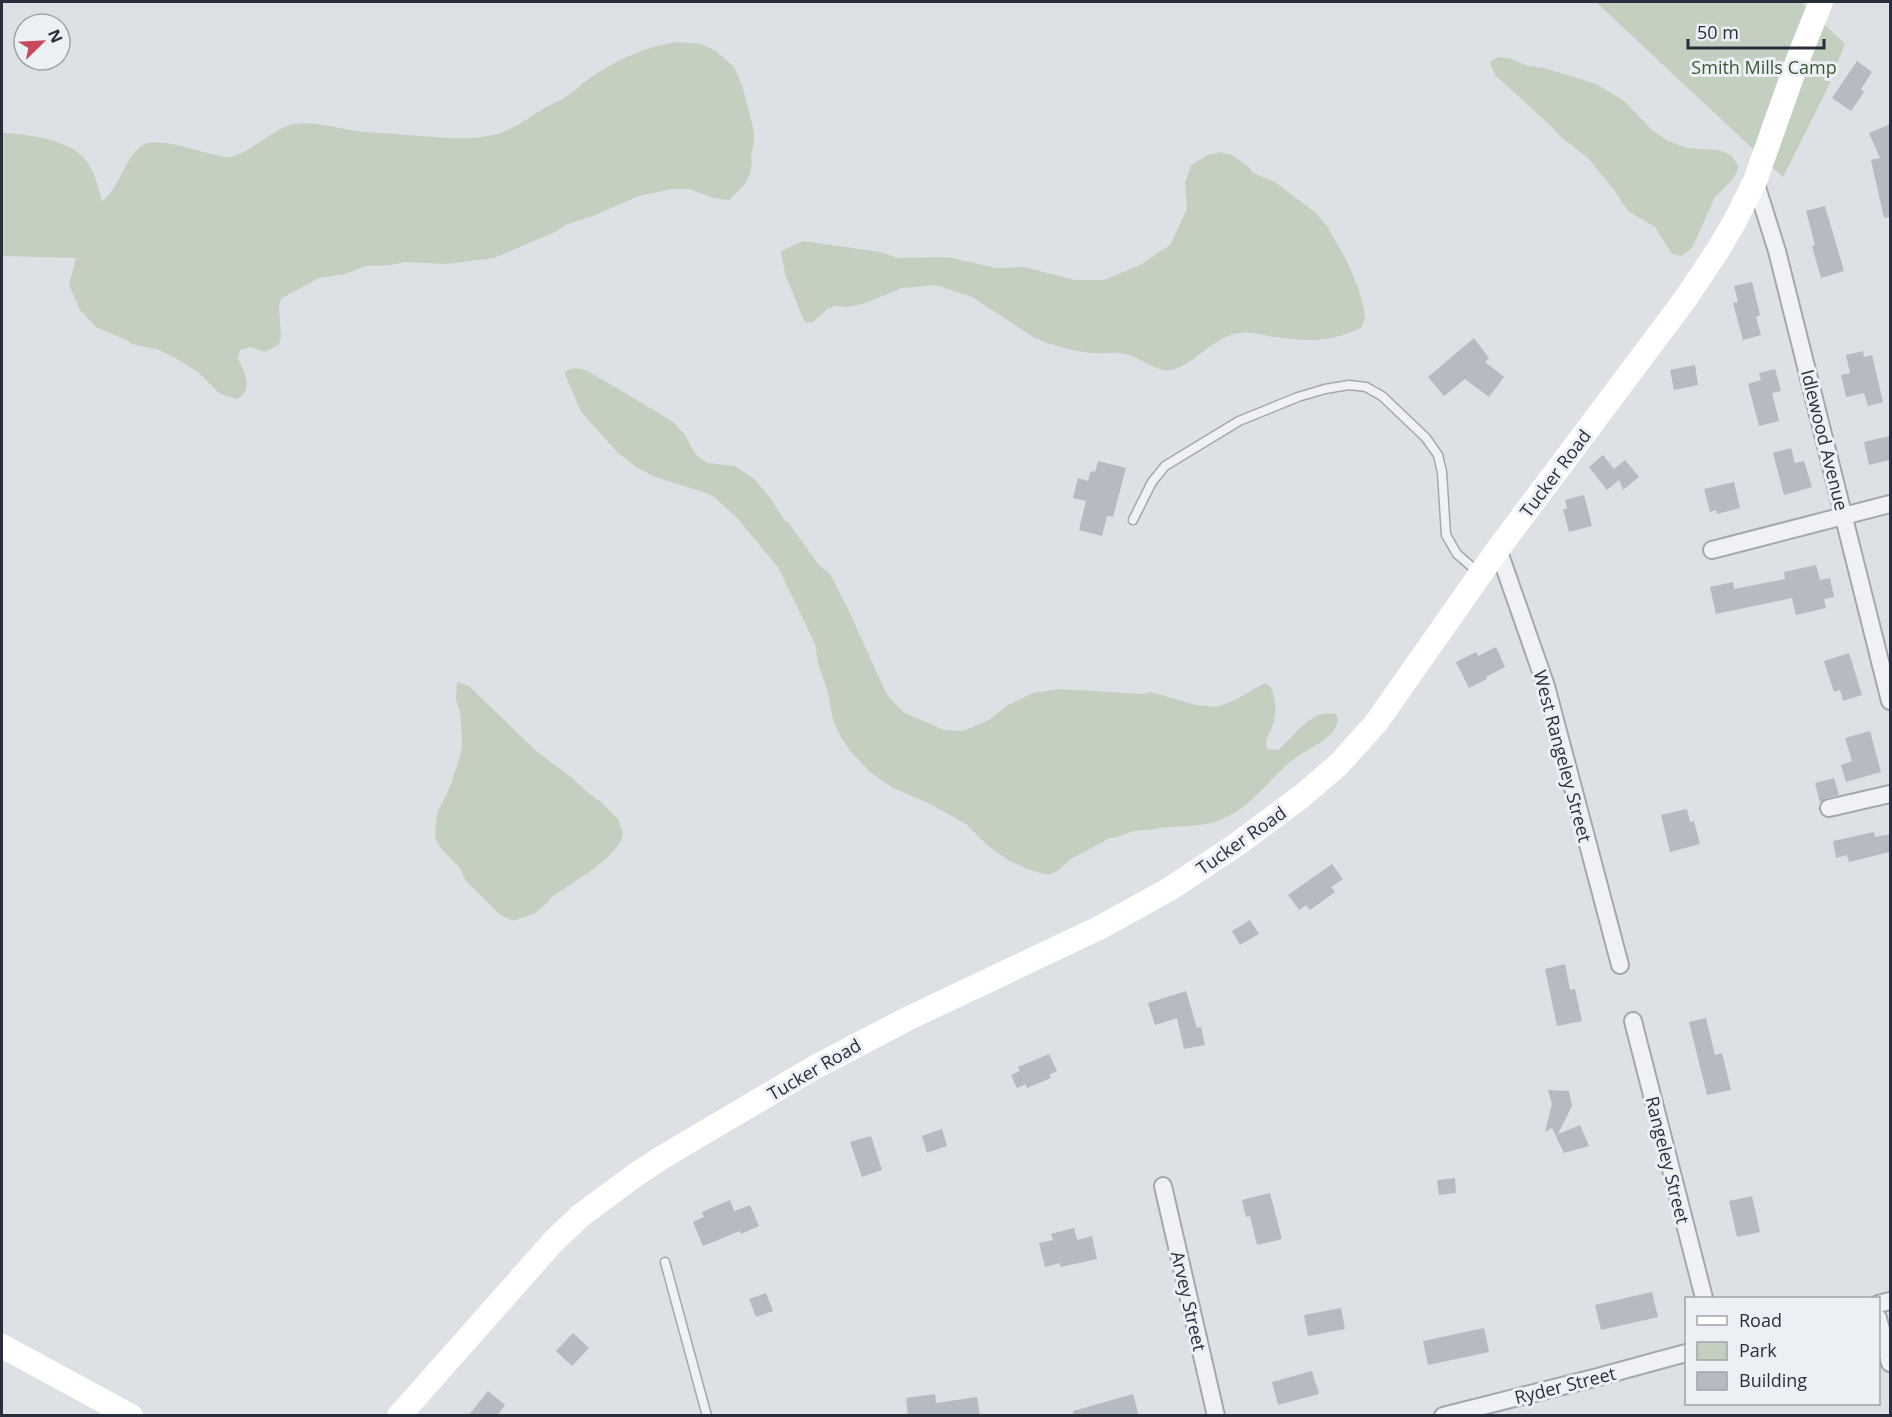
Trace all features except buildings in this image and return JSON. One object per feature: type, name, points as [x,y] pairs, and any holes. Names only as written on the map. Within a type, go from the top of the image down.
[{"type":"main road","name":"Tucker Road","points":[[399,1416],[552,1243],[580,1216],[634,1176],[731,1116],[865,1040],[1131,912],[1204,867],[1302,796],[1338,765],[1376,723],[1498,549],[1686,298],[1736,221],[1755,181],[1821,2]]},
{"type":"main road","points":[[2,1346],[131,1416]]},
{"type":"street","name":"Idlewood Avenue","points":[[1755,181],[1777,251],[1890,701]]},
{"type":"street","points":[[1712,550],[1890,504]]},
{"type":"street","name":"West Rangeley Street","points":[[1498,549],[1546,686],[1599,894],[1620,965]]},
{"type":"street","points":[[1829,808],[1890,794]]},
{"type":"street","name":"Rangeley Street","points":[[1633,1021],[1703,1297]]},
{"type":"street","name":"Arvey Street","points":[[1163,1186],[1216,1416]]},
{"type":"street","points":[[1880,1326],[1890,1363]]},
{"type":"street","name":"Ryder Street","points":[[1443,1416],[1685,1353]]},
{"type":"lane","points":[[1133,520],[1152,482],[1165,466],[1239,421],[1298,397],[1325,389],[1349,385],[1366,387],[1382,396],[1426,438],[1438,455],[1442,472],[1446,535],[1457,554],[1480,574]]},
{"type":"lane","points":[[665,1262],[707,1416]]},
{"type":"green space","name":"Smith Mills Camp","points":[[1596,2],[1801,2],[1845,44],[1827,89],[1783,177]]},
{"type":"green space","points":[[678,42],[701,44],[716,51],[734,67],[742,85],[753,127],[752,162],[745,184],[729,200],[714,198],[689,189],[671,189],[639,196],[568,224],[553,233],[494,258],[447,264],[404,262],[366,266],[345,274],[319,278],[282,298],[279,305],[281,337],[279,345],[265,352],[251,347],[240,350],[238,359],[247,386],[237,399],[220,394],[198,372],[175,358],[157,349],[131,344],[96,327],[80,310],[69,285],[76,258],[2,256],[2,133],[46,139],[68,146],[77,152],[91,168],[102,201],[114,188],[138,148],[152,142],[225,157],[241,153],[277,131],[301,123],[363,132],[439,137],[472,138],[493,135],[512,128],[565,97],[616,62],[640,51]]},
{"type":"green space","points":[[1499,57],[1596,84],[1623,100],[1652,130],[1668,141],[1687,148],[1719,150],[1731,155],[1738,165],[1737,172],[1715,197],[1692,248],[1681,256],[1672,254],[1655,227],[1628,211],[1588,158],[1561,137],[1495,75],[1490,62]]},
{"type":"green space","points":[[1220,152],[1232,155],[1249,167],[1253,173],[1275,182],[1316,213],[1327,226],[1347,261],[1359,290],[1365,319],[1361,328],[1320,340],[1299,340],[1254,333],[1230,335],[1181,367],[1166,370],[1155,368],[1124,354],[1079,351],[1041,341],[972,297],[936,285],[902,288],[863,304],[835,306],[827,309],[813,322],[805,323],[785,274],[781,251],[803,241],[880,252],[898,258],[947,257],[996,268],[1024,267],[1075,280],[1104,280],[1140,265],[1170,245],[1187,209],[1185,183],[1191,165],[1208,155]]},
{"type":"green space","points":[[574,368],[586,370],[672,421],[685,435],[694,452],[701,459],[708,463],[735,466],[754,479],[819,565],[830,574],[887,695],[903,712],[944,730],[963,731],[989,720],[1008,705],[1033,693],[1060,689],[1143,694],[1151,692],[1196,705],[1217,707],[1265,683],[1271,687],[1275,708],[1267,749],[1278,750],[1304,724],[1319,715],[1336,714],[1338,720],[1336,727],[1326,738],[1289,763],[1255,797],[1226,817],[1208,824],[1137,830],[1110,838],[1071,859],[1059,870],[1048,875],[1027,869],[1008,860],[987,845],[966,824],[930,804],[893,788],[870,772],[851,752],[833,720],[815,644],[778,567],[737,518],[714,497],[655,477],[636,467],[618,453],[581,412],[565,374],[566,371]]},
{"type":"green space","points":[[457,682],[469,686],[535,750],[601,802],[618,819],[623,834],[620,843],[595,868],[553,896],[534,914],[513,921],[499,914],[466,881],[459,867],[440,847],[435,837],[437,814],[451,784],[461,753],[460,711],[456,700]]}]
